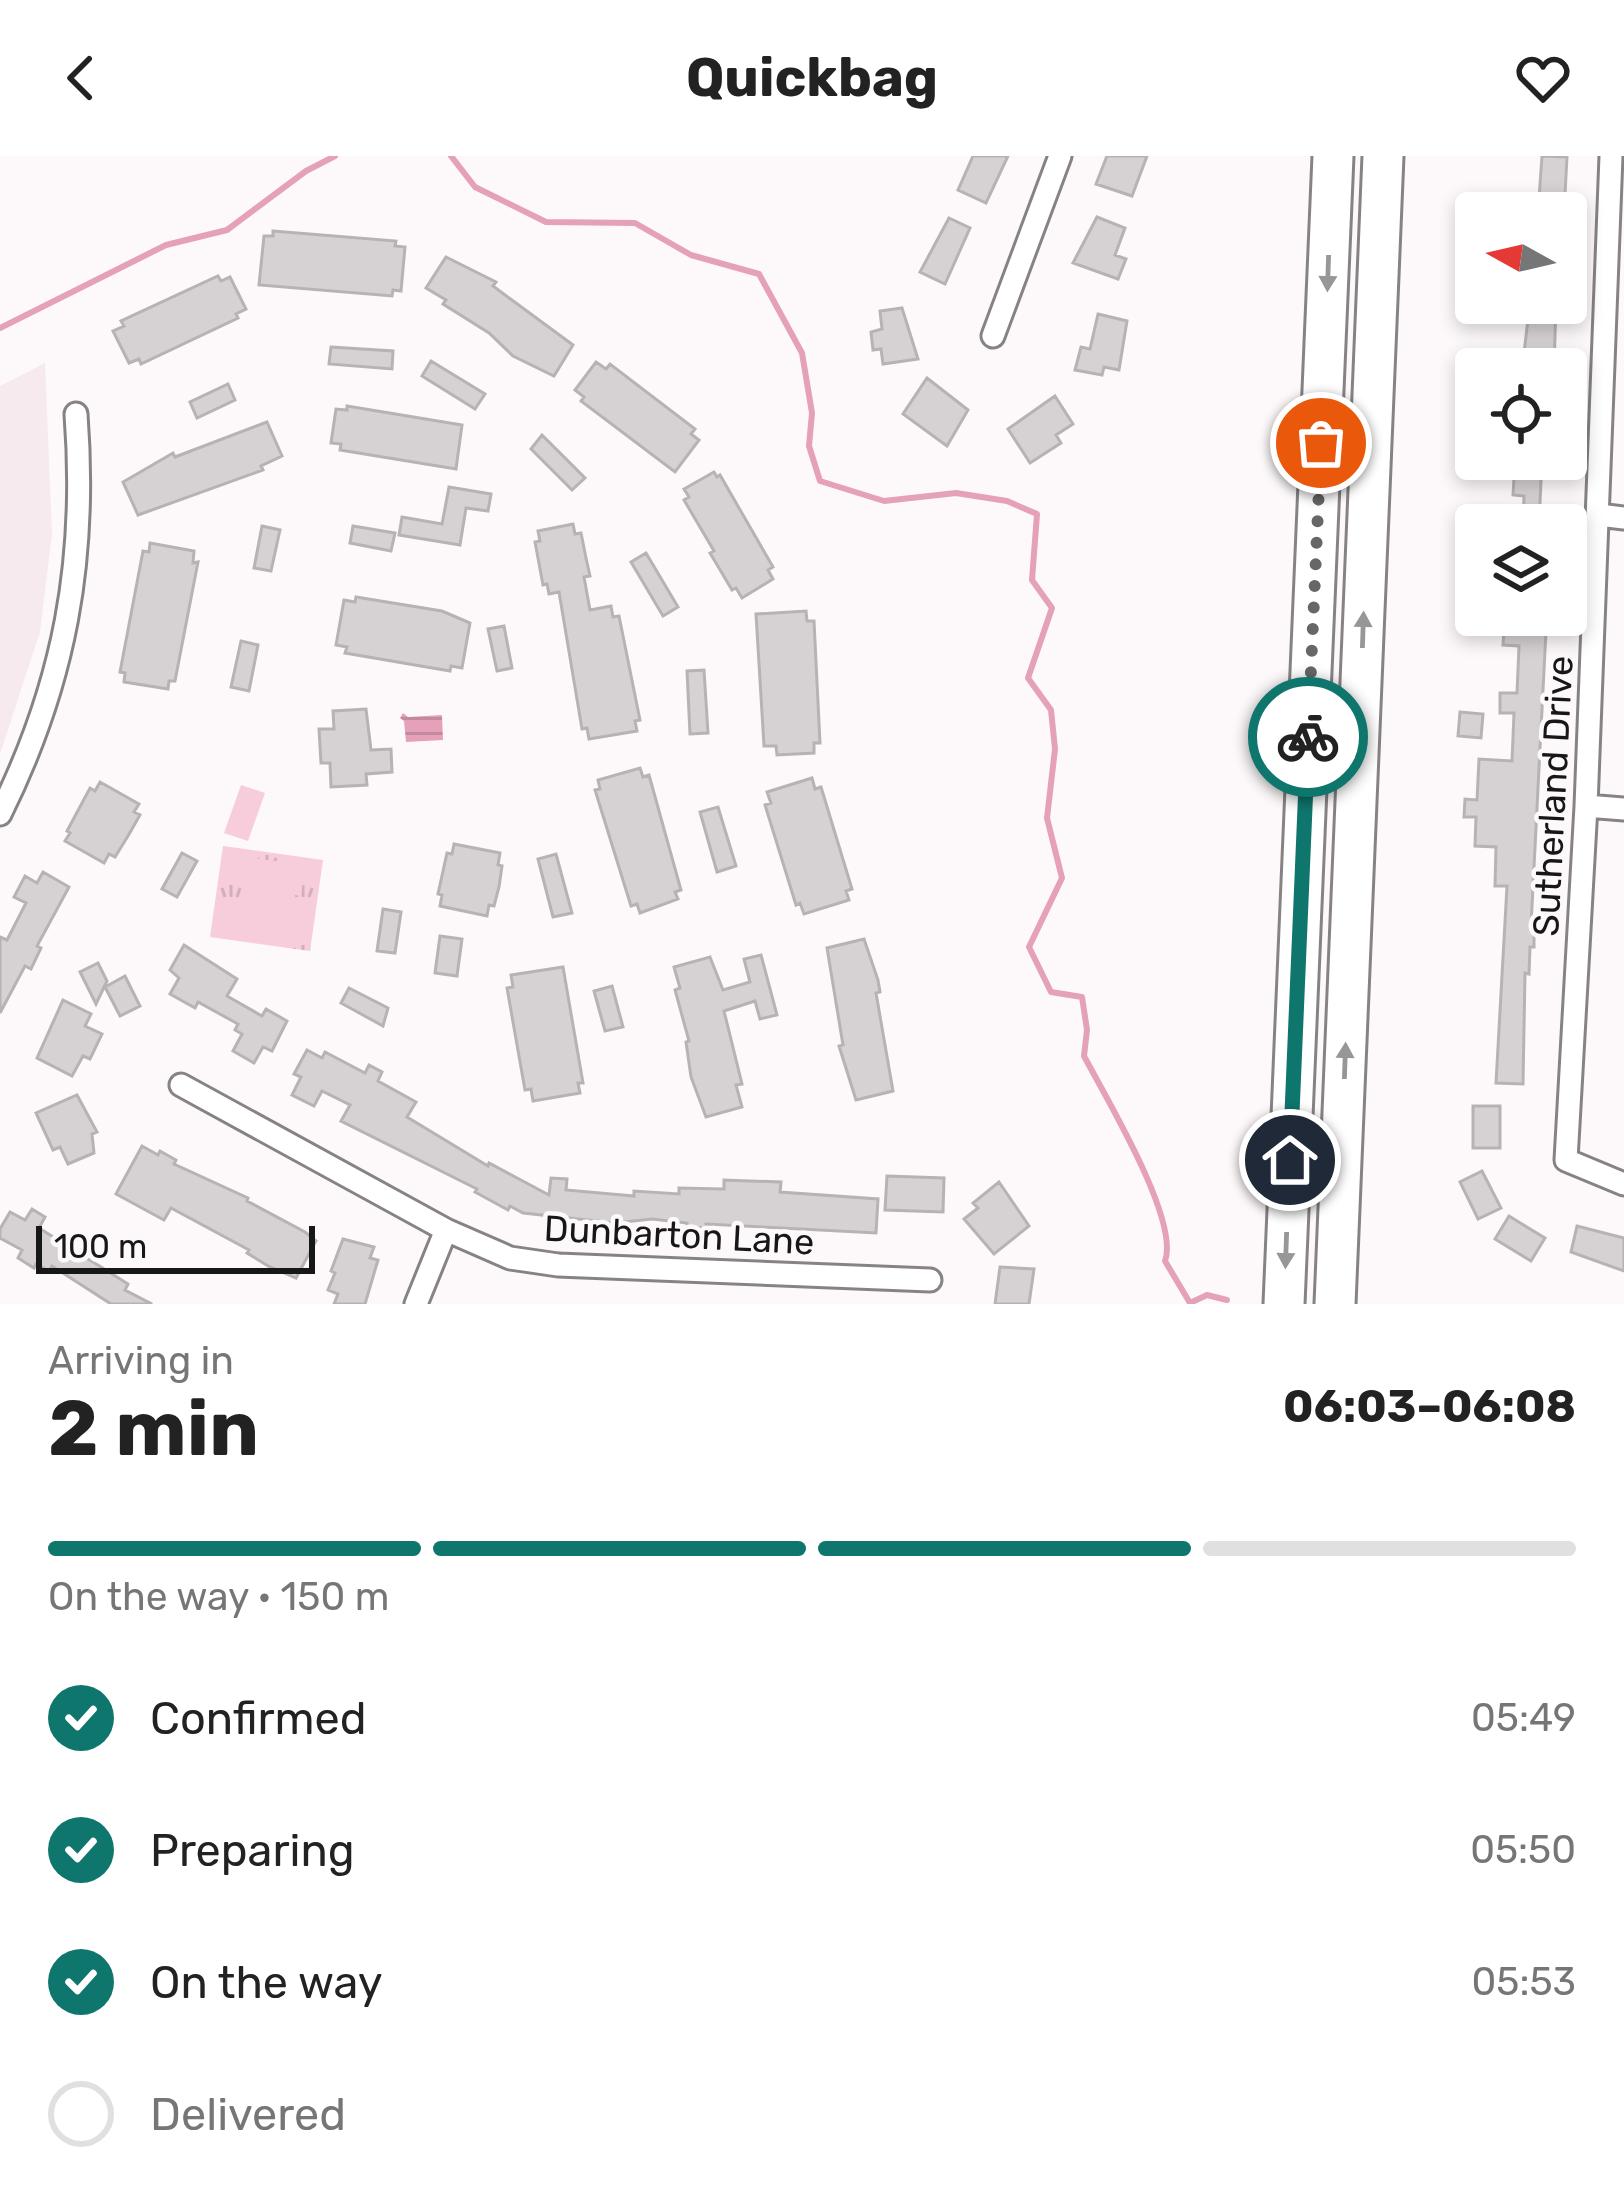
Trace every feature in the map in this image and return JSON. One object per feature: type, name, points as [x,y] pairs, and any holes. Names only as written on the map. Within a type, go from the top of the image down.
[{"type":"highway","points":[[1284,1304],[1333,156]]},
{"type":"highway","points":[[1335,1304],[1383,156]]},
{"type":"street","points":[[993,336],[1060,156]]},
{"type":"street","name":"Sutherland Drive","points":[[1611,156],[1616,231],[1566,1160],[1624,1184]]},
{"type":"street","points":[[0,814],[37,734],[64,640],[80,520],[76,414]]},
{"type":"street","points":[[1599,515],[1624,518]]},
{"type":"street","points":[[1586,806],[1624,809]]},
{"type":"street","name":"Dunbarton Lane","points":[[181,1084],[446,1230],[510,1258],[558,1265],[929,1280]]},
{"type":"street","points":[[416,1304],[446,1230]]},
{"type":"shaded area","points":[[45,363],[52,534],[40,632],[0,754],[0,386]]},
{"type":"shaded area","points":[[403,713],[408,717],[442,715],[443,740],[406,742]]},
{"type":"green space","points":[[241,785],[265,793],[248,841],[224,833]]},
{"type":"green space","points":[[223,846],[323,860],[310,951],[210,937]]},
{"type":"green space","points":[[239,856],[305,865],[301,896],[234,886]]},
{"type":"green space","points":[[233,900],[299,909],[295,940],[228,931]]},
{"type":"building","points":[[973,156],[1008,156],[986,203],[958,190]]},
{"type":"building","points":[[1107,156],[1147,156],[1132,196],[1096,184]]},
{"type":"building","points":[[1542,156],[1567,157],[1565,192],[1539,192]]},
{"type":"building","points":[[1097,217],[1125,228],[1115,255],[1126,259],[1118,279],[1073,263]]},
{"type":"building","points":[[949,218],[970,228],[945,284],[920,272]]},
{"type":"building","points":[[273,231],[396,241],[395,246],[405,247],[401,291],[393,290],[392,296],[259,285],[264,236],[273,236]]},
{"type":"building","points":[[446,257],[496,282],[493,286],[573,345],[554,376],[513,356],[426,288]]},
{"type":"building","points":[[218,276],[221,281],[230,277],[246,309],[236,314],[238,318],[141,364],[139,359],[129,363],[113,331],[124,326],[121,321]]},
{"type":"building","points":[[902,308],[918,359],[883,364],[881,349],[873,350],[871,332],[882,329],[880,311]]},
{"type":"building","points":[[1098,314],[1127,321],[1119,370],[1104,367],[1102,375],[1075,370],[1081,347],[1090,349]]},
{"type":"building","points":[[1527,324],[1555,324],[1555,348],[1525,348]]},
{"type":"building","points":[[331,347],[393,351],[392,369],[329,364]]},
{"type":"building","points":[[431,361],[485,394],[475,409],[422,376]]},
{"type":"building","points":[[596,362],[606,369],[610,364],[695,429],[691,434],[699,440],[675,472],[581,401],[584,397],[575,390]]},
{"type":"building","points":[[927,378],[968,410],[947,446],[903,414]]},
{"type":"building","points":[[228,384],[235,400],[197,418],[190,402]]},
{"type":"building","points":[[1055,396],[1073,424],[1056,435],[1061,443],[1030,463],[1008,429]]},
{"type":"building","points":[[347,406],[462,425],[456,469],[340,450],[341,444],[331,443],[336,409],[347,410]]},
{"type":"building","points":[[267,422],[282,456],[261,466],[263,470],[138,515],[123,482],[173,453],[175,457]]},
{"type":"building","points":[[542,435],[585,478],[572,490],[531,449]]},
{"type":"building","points":[[714,472],[773,567],[768,570],[773,579],[742,598],[710,553],[714,551],[684,500],[689,497],[684,489]]},
{"type":"building","points":[[1514,480],[1541,480],[1540,504],[1524,504],[1524,496],[1513,495]]},
{"type":"building","points":[[449,487],[491,494],[488,511],[466,508],[460,545],[399,535],[402,517],[442,524]]},
{"type":"building","points":[[573,524],[575,534],[581,533],[590,576],[584,577],[590,610],[611,606],[613,617],[619,616],[640,720],[635,721],[637,731],[589,739],[587,728],[582,729],[559,592],[549,594],[547,584],[543,585],[535,542],[540,541],[538,531]]},
{"type":"building","points":[[262,526],[280,530],[271,571],[254,568]]},
{"type":"building","points":[[353,526],[395,533],[391,551],[350,543]]},
{"type":"building","points":[[150,543],[194,551],[193,563],[198,562],[175,681],[169,681],[168,689],[124,682],[125,673],[120,672],[143,551],[149,552]]},
{"type":"building","points":[[646,553],[678,607],[663,616],[631,562]]},
{"type":"building","points":[[356,597],[442,611],[470,623],[462,668],[451,666],[450,671],[345,653],[347,647],[336,645],[344,600],[355,602]]},
{"type":"building","points":[[806,611],[807,621],[814,621],[820,743],[814,743],[814,753],[777,755],[776,746],[764,746],[756,614]]},
{"type":"building","points":[[504,626],[512,668],[497,671],[488,629]]},
{"type":"building","points":[[1504,636],[1546,636],[1531,926],[1534,947],[1530,947],[1529,974],[1525,973],[1523,1084],[1496,1083],[1507,886],[1495,886],[1496,847],[1475,846],[1476,817],[1464,817],[1465,799],[1477,800],[1479,759],[1512,761],[1514,713],[1500,713],[1500,693],[1517,693],[1519,646],[1503,645]]},
{"type":"building","points":[[241,641],[258,645],[249,691],[231,687]]},
{"type":"building","points":[[704,670],[708,733],[690,734],[687,671]]},
{"type":"building","points":[[366,709],[371,750],[391,749],[392,772],[366,774],[367,785],[331,787],[330,763],[321,763],[319,729],[334,729],[333,711]]},
{"type":"building","points":[[1460,712],[1483,714],[1481,738],[1458,736]]},
{"type":"building","points":[[640,768],[643,777],[649,775],[681,890],[675,892],[678,899],[640,913],[637,904],[631,906],[595,790],[600,789],[598,780]]},
{"type":"building","points":[[812,778],[815,789],[821,787],[852,889],[846,891],[849,900],[804,914],[800,903],[796,905],[765,805],[771,803],[767,792]]},
{"type":"building","points":[[100,782],[139,804],[134,812],[140,815],[115,857],[109,854],[104,863],[65,841],[90,788],[95,791]]},
{"type":"building","points":[[718,807],[736,866],[717,872],[700,812]]},
{"type":"building","points":[[454,844],[500,853],[499,887],[487,916],[440,906],[447,853],[452,854]]},
{"type":"building","points":[[182,853],[197,861],[177,897],[162,889]]},
{"type":"building","points":[[556,854],[572,913],[553,917],[538,859]]},
{"type":"building","points":[[43,872],[69,887],[37,946],[41,948],[31,969],[25,966],[0,1013],[0,937],[7,940],[26,903],[14,897],[25,876],[37,883]]},
{"type":"building","points":[[383,909],[401,912],[395,953],[377,951]]},
{"type":"building","points":[[440,936],[462,939],[457,976],[435,973]]},
{"type":"building","points":[[864,939],[878,980],[880,992],[876,993],[893,1091],[856,1100],[839,1046],[843,1045],[827,948]]},
{"type":"building","points":[[184,945],[237,979],[227,996],[262,1016],[266,1009],[287,1021],[272,1051],[263,1047],[254,1063],[233,1051],[242,1034],[235,1030],[238,1024],[198,1002],[195,1008],[170,994],[179,978],[170,970]]},
{"type":"building","points":[[761,955],[777,1015],[760,1019],[755,1001],[724,1011],[742,1084],[736,1085],[742,1107],[706,1117],[691,1077],[674,967],[710,957],[723,990],[750,982],[744,959]]},
{"type":"building","points":[[98,963],[107,981],[96,1004],[80,972]]},
{"type":"building","points":[[563,967],[583,1083],[578,1083],[580,1093],[533,1101],[531,1089],[525,1090],[507,988],[513,987],[511,975]]},
{"type":"building","points":[[125,976],[140,1006],[120,1016],[105,987]]},
{"type":"building","points":[[612,986],[623,1027],[605,1031],[594,991]]},
{"type":"building","points":[[349,988],[388,1008],[383,1026],[341,1003]]},
{"type":"building","points":[[63,1000],[91,1014],[85,1026],[102,1034],[90,1059],[83,1056],[72,1076],[37,1058]]},
{"type":"building","points":[[307,1050],[322,1058],[325,1052],[365,1073],[369,1065],[382,1072],[378,1081],[416,1102],[407,1117],[488,1166],[549,1195],[551,1178],[567,1179],[566,1190],[634,1196],[634,1191],[679,1194],[679,1188],[724,1189],[724,1180],[781,1182],[780,1192],[878,1199],[876,1233],[706,1224],[706,1228],[687,1227],[687,1223],[652,1219],[615,1223],[523,1213],[510,1206],[508,1210],[475,1192],[477,1189],[341,1121],[350,1105],[322,1091],[314,1106],[292,1095],[301,1077],[294,1074]]},
{"type":"building","points":[[77,1095],[97,1132],[92,1134],[94,1153],[68,1164],[60,1147],[53,1150],[36,1113]]},
{"type":"building","points":[[1473,1106],[1500,1106],[1500,1148],[1473,1148]]},
{"type":"building","points":[[142,1146],[248,1198],[316,1241],[296,1278],[171,1208],[164,1220],[116,1194]]},
{"type":"building","points":[[1482,1171],[1501,1208],[1478,1219],[1460,1182]]},
{"type":"building","points":[[887,1176],[944,1178],[943,1212],[885,1210]]},
{"type":"building","points":[[999,1182],[1029,1226],[994,1254],[964,1219],[978,1208],[973,1203]]},
{"type":"building","points":[[32,1209],[45,1217],[39,1228],[152,1304],[111,1304],[52,1266],[49,1271],[36,1264],[34,1268],[18,1258],[22,1250],[0,1238],[0,1229],[10,1212],[25,1220]]},
{"type":"building","points":[[1509,1216],[1545,1238],[1531,1261],[1495,1239]]},
{"type":"building","points":[[1577,1226],[1624,1238],[1624,1271],[1571,1252]]},
{"type":"building","points":[[343,1239],[374,1247],[370,1258],[378,1260],[365,1304],[334,1304],[338,1294],[328,1290]]},
{"type":"building","points":[[1000,1267],[1034,1269],[1029,1304],[995,1304]]},
{"type":"waterway","points":[[0,328],[166,245],[227,230],[306,171],[335,156]]},
{"type":"waterway","points":[[451,156],[475,187],[546,222],[635,223],[691,255],[759,274],[802,353],[812,413],[809,446],[820,481],[884,501],[956,493],[1007,501],[1037,514],[1032,580],[1052,608],[1028,678],[1051,710],[1055,749],[1047,818],[1062,878],[1029,947],[1051,992],[1082,997],[1087,1030],[1084,1056],[1152,1189],[1167,1242],[1165,1261],[1190,1303],[1207,1295],[1227,1300]]},
{"type":"way so far","points":[[1308,737],[1321,443]]},
{"type":"route","points":[[1290,1160],[1308,737]]}]
